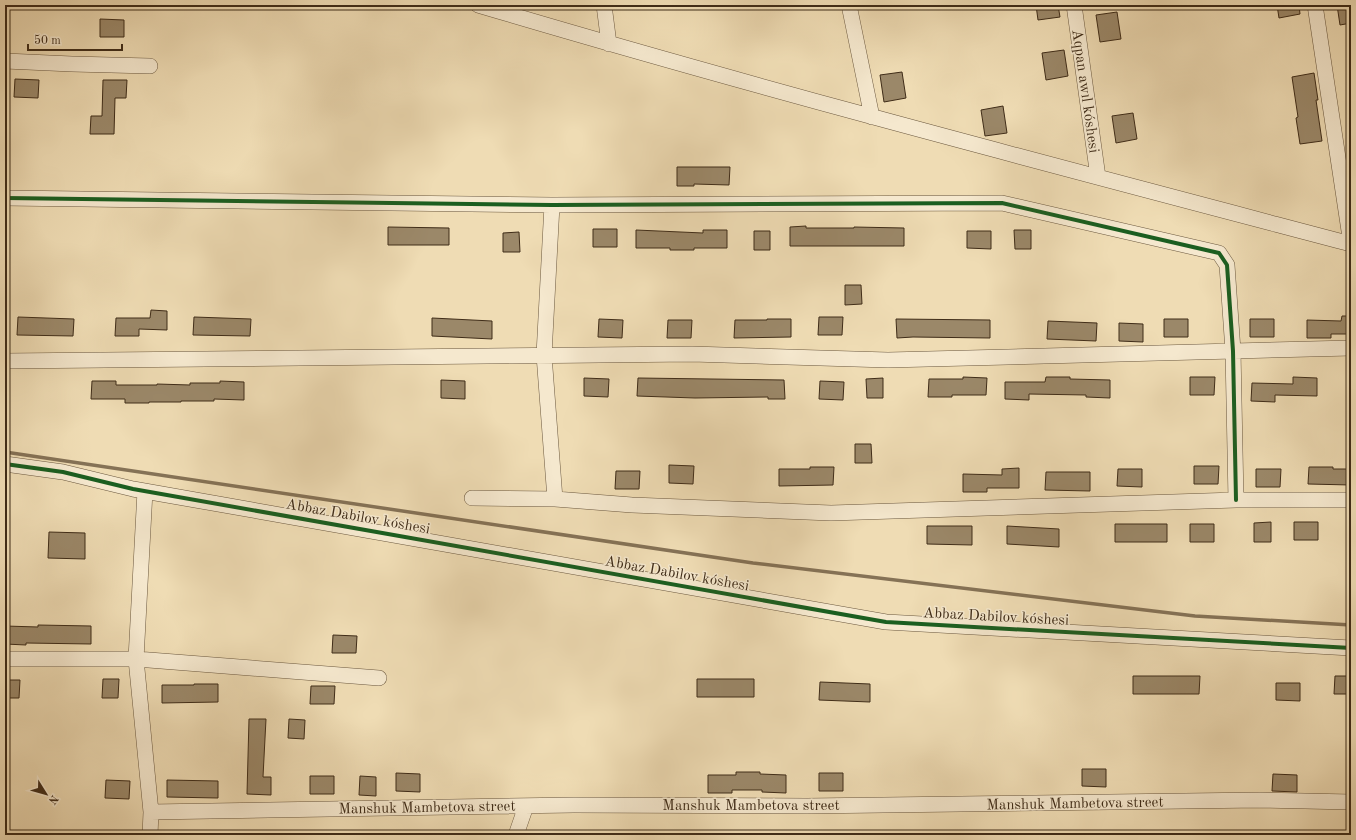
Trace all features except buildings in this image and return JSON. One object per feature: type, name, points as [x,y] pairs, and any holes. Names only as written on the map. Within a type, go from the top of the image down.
[{"type":"street","points":[[478,5],[609,44],[872,117],[1351,244],[1315,5]]},
{"type":"street","points":[[604,5],[609,44]]},
{"type":"street","points":[[849,5],[872,117]]},
{"type":"street","name":"Aqpan awıl kóshesi","points":[[1074,5],[1098,177]]},
{"type":"street","points":[[5,61],[150,66]]},
{"type":"street","points":[[5,198],[552,205],[1002,203],[1219,253],[1227,265],[1233,351],[1236,500]]},
{"type":"street","points":[[552,205],[544,355],[555,499]]},
{"type":"street","points":[[5,361],[692,354],[888,360],[1351,348]]},
{"type":"street","name":"Abbaz Dabilov kóshesi","points":[[5,464],[63,472],[145,491],[886,622],[1351,648]]},
{"type":"street","points":[[145,491],[136,659],[151,812],[150,835]]},
{"type":"street","points":[[472,498],[555,499],[632,505],[831,513],[1236,500],[1351,500]]},
{"type":"street","points":[[5,659],[136,659],[379,678]]},
{"type":"street","name":"Manshuk Mambetova street","points":[[151,812],[526,806],[807,806],[1260,800],[1351,802]]},
{"type":"street","points":[[516,835],[526,806]]},
{"type":"waterway","points":[[5,452],[753,563],[1195,616],[1351,625]]},
{"type":"cycle path","points":[[5,198],[552,205],[1002,203],[1219,253],[1227,265],[1233,351],[1236,500]]},
{"type":"cycle path","points":[[5,464],[63,472],[133,489],[886,622],[1351,648]]}]
